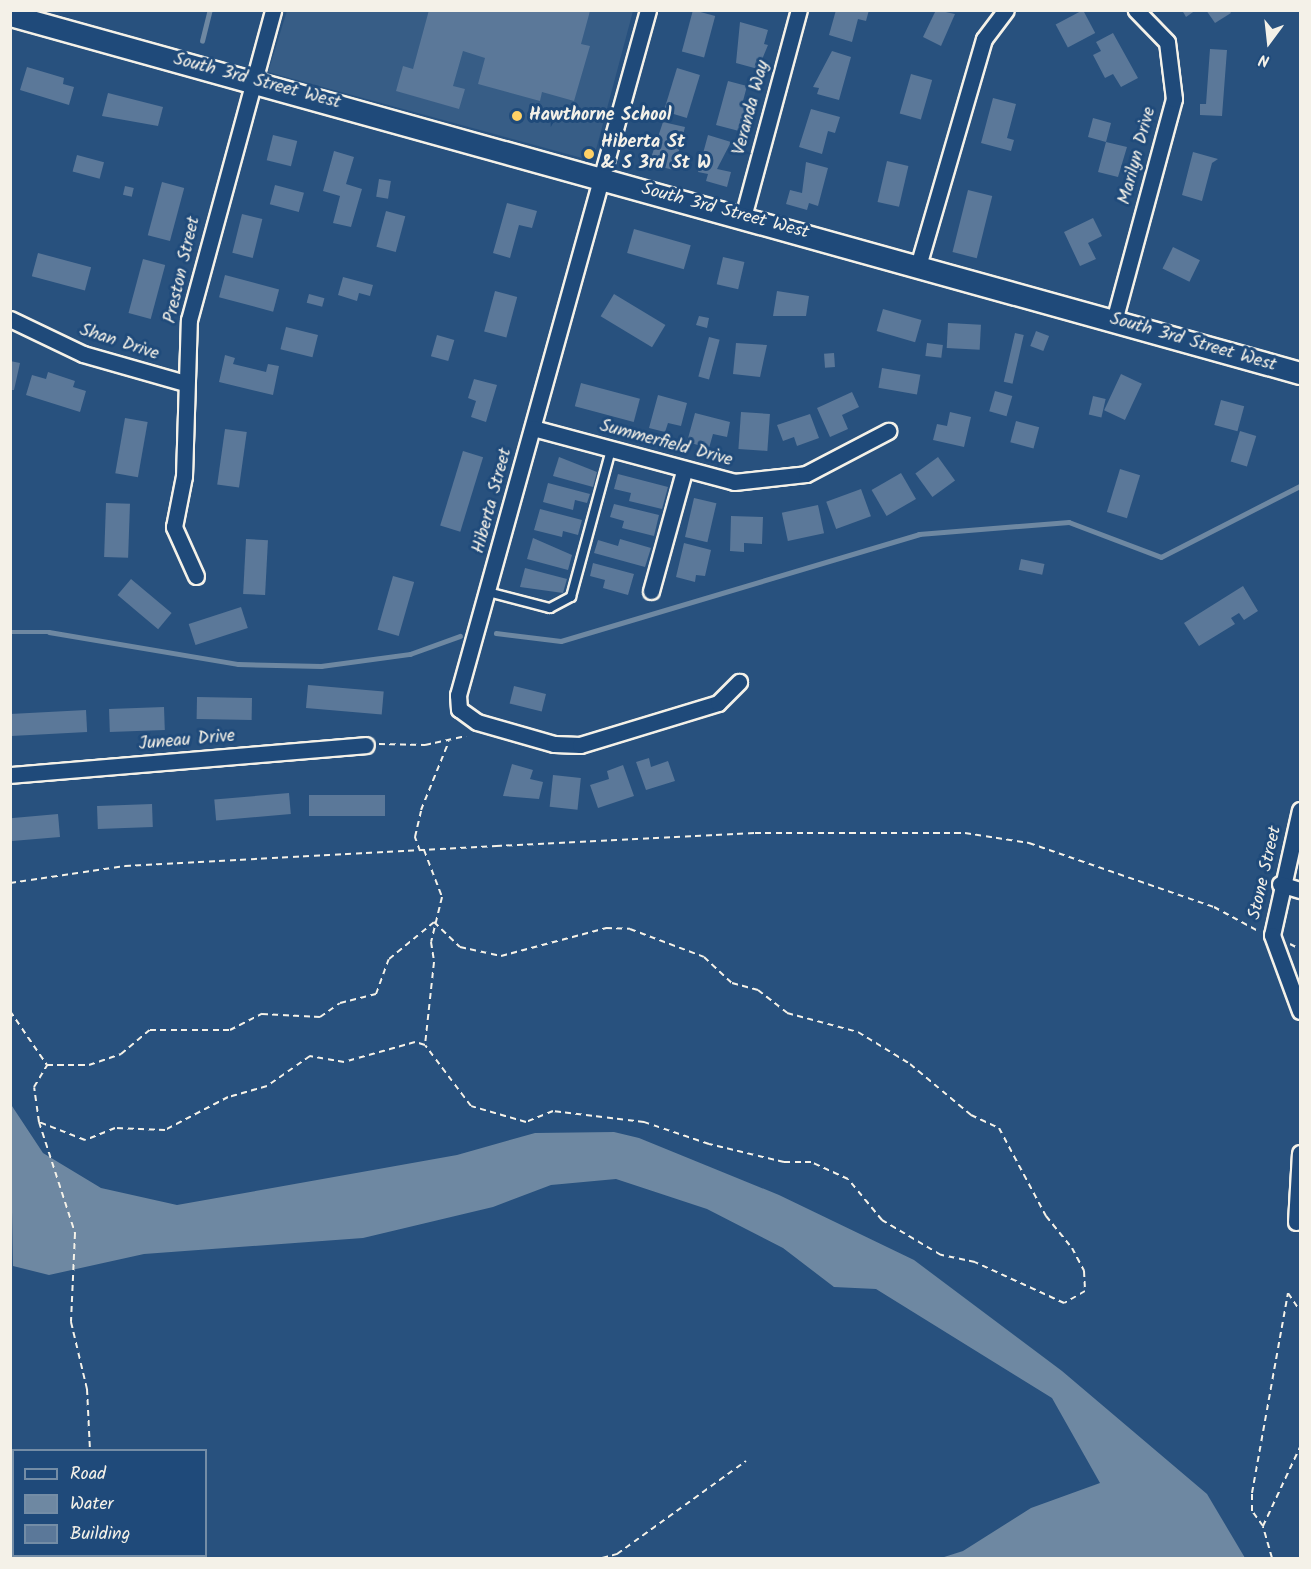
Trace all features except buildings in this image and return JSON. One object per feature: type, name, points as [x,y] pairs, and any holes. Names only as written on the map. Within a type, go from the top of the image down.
[{"type":"street","name":"Preston Street","points":[[196,576],[174,527],[184,476],[185,383],[189,320],[199,273],[273,10]]},
{"type":"street","name":"Hiberta Street","points":[[648,10],[458,695],[459,709],[469,720],[554,744],[580,745],[718,703],[739,682]]},
{"type":"street","name":"Veranda Way","points":[[744,217],[799,10]]},
{"type":"street","points":[[918,266],[984,39],[1006,10]]},
{"type":"street","name":"Marilyn Drive","points":[[1114,321],[1174,99],[1167,42],[1136,10]]},
{"type":"street","name":"South 3rd Street West","points":[[10,15],[1300,373]]},
{"type":"street","name":"Shan Drive","points":[[10,319],[82,354],[185,383]]},
{"type":"street","name":"Summerfield Drive","points":[[533,428],[684,471],[734,482],[806,474],[888,432]]},
{"type":"street","points":[[651,591],[684,471]]},
{"type":"street","name":"Juneau Drive","points":[[10,775],[366,745]]},
{"type":"street","name":"Stone Street","points":[[1300,810],[1280,884],[1272,935],[1300,1011]]},
{"type":"street","points":[[1280,884],[1300,890]]},
{"type":"street","points":[[1296,1222],[1300,1153]]},
{"type":"lane","points":[[488,592],[550,608],[571,597],[611,450]]},
{"type":"path","points":[[366,745],[448,741],[466,736]]},
{"type":"path","points":[[425,1045],[435,922],[442,897],[415,837],[420,810],[448,741]]},
{"type":"path","points":[[10,883],[125,866],[422,850],[756,833],[965,833],[1029,843],[1214,907],[1272,935]]},
{"type":"path","points":[[39,1122],[85,1140],[115,1128],[165,1130],[228,1096],[267,1086],[310,1056],[344,1062],[415,1042],[425,1045],[471,1106],[526,1122],[553,1111],[644,1122],[709,1144],[811,1162],[848,1179],[882,1220],[941,1255],[975,1262],[1064,1303],[1085,1291],[1084,1271],[1072,1248],[1046,1216],[999,1128],[971,1115],[910,1064],[858,1032],[787,1013],[758,990],[732,983],[704,957],[630,929],[606,928],[501,956],[460,947],[435,922]]},
{"type":"path","points":[[47,1065],[89,1065],[122,1054],[150,1030],[230,1030],[262,1014],[320,1017],[340,1003],[376,994],[395,952],[435,922]]},
{"type":"path","points":[[10,1011],[47,1065]]},
{"type":"path","points":[[47,1065],[34,1087],[39,1122],[75,1233],[71,1322],[87,1389],[90,1449]]},
{"type":"path","points":[[1272,1558],[1263,1526],[1252,1510],[1252,1493],[1288,1293],[1300,1311]]},
{"type":"path","points":[[1263,1526],[1300,1447]]},
{"type":"path","points":[[602,1558],[617,1554],[746,1461]]},
{"type":"shaded area","name":"Hawthorne School","points":[[287,11],[633,11],[593,161],[268,72]]},
{"type":"water","points":[[10,1103],[43,1153],[101,1188],[177,1205],[457,1155],[535,1133],[614,1132],[639,1138],[779,1195],[914,1260],[1062,1371],[1207,1494],[1245,1558],[941,1558],[963,1551],[1031,1508],[1100,1483],[1052,1398],[876,1289],[834,1287],[783,1248],[707,1209],[616,1179],[551,1185],[493,1207],[363,1238],[144,1254],[49,1275],[13,1266]]},
{"type":"waterway","points":[[202,41],[210,10]]},
{"type":"waterway","points":[[496,633],[561,641],[919,534],[1069,522],[1161,557],[1300,486]]},
{"type":"waterway","points":[[10,632],[49,632],[238,664],[321,666],[410,654],[460,636]]},
{"type":"place","name":"Hawthorne School","points":[[517,116]]},
{"type":"place","name":"Hiberta St & S 3rd St W","points":[[589,154]]}]
